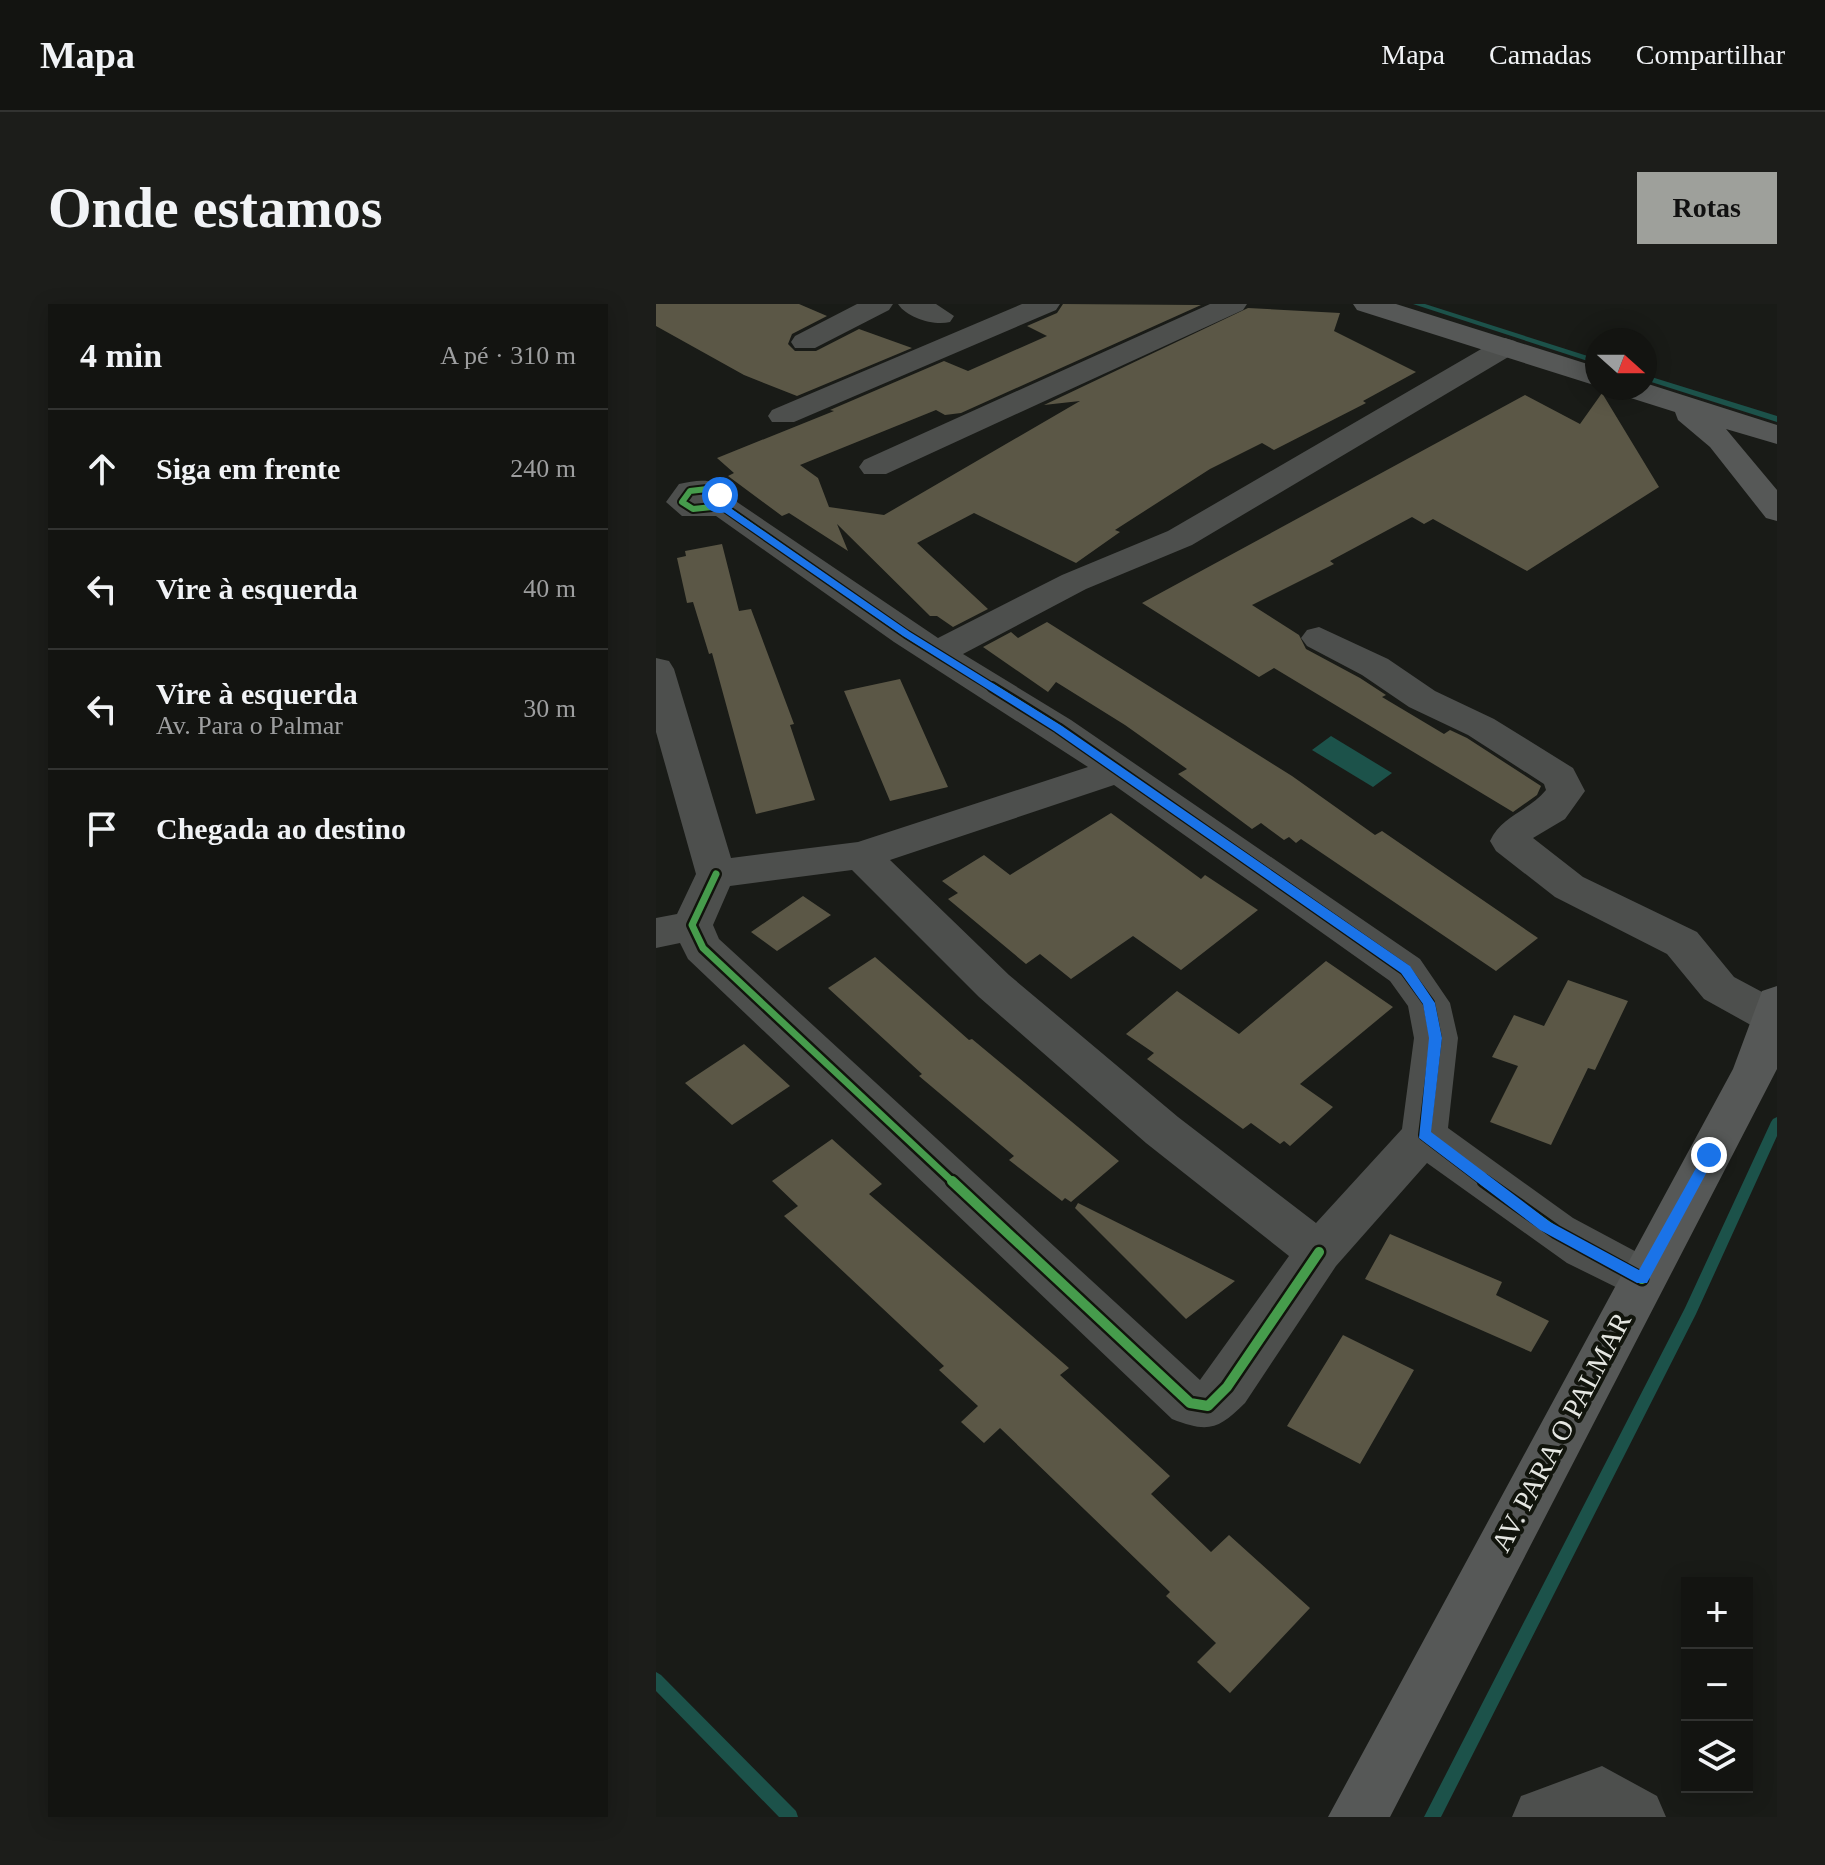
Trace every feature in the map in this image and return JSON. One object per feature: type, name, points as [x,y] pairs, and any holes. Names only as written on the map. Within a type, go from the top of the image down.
[{"type":"main road","points":[[1367,304],[1585,373]]},
{"type":"main road","points":[[1657,398],[1777,435]]},
{"type":"main road","points":[[1670,402],[1721,440],[1777,511]]},
{"type":"main road","name":"AV. PARA O PALMAR","points":[[1358,1817],[1755,1069],[1775,1010]]},
{"type":"street","points":[[805,342],[879,304]]},
{"type":"street","points":[[912,304],[940,316]]},
{"type":"street","points":[[783,416],[1046,304]]},
{"type":"street","points":[[875,467],[1233,304]]},
{"type":"street","points":[[937,653],[1074,582],[1180,538],[1505,347]]},
{"type":"street","points":[[722,506],[937,653],[1119,770],[1405,970],[1429,1003],[1436,1038],[1424,1135],[1319,1252],[1227,1387],[1208,1406],[1190,1403],[1023,1250],[862,1093],[750,995],[703,948],[674,929],[716,874],[861,855],[1119,770]]},
{"type":"street","points":[[1319,638],[1375,667],[1422,699],[1481,727],[1560,777],[1566,791],[1551,810],[1514,832],[1510,841],[1569,887],[1682,943],[1719,988],[1775,1010]]},
{"type":"street","points":[[656,669],[716,874]]},
{"type":"street","points":[[861,855],[1006,996],[1162,1130],[1319,1252]]},
{"type":"street","points":[[1424,1135],[1545,1226],[1642,1279]]},
{"type":"street","points":[[1542,1817],[1602,1796],[1636,1817]]},
{"type":"water","points":[[1331,736],[1392,773],[1373,787],[1312,750]]},
{"type":"building","points":[[656,304],[799,304],[827,316],[792,334],[788,344],[795,351],[816,351],[859,329],[912,348],[797,396],[744,375],[656,326]]},
{"type":"building","points":[[1063,304],[1201,305],[961,413],[945,415],[936,410],[800,465],[818,478],[829,507],[884,515],[1080,401],[1044,405],[1248,308],[1340,313],[1334,331],[1416,372],[1363,401],[1366,403],[1274,450],[1262,443],[1210,469],[1115,530],[1120,532],[1076,563],[974,513],[917,543],[988,609],[953,627],[937,616],[930,616],[837,524],[848,551],[789,513],[782,516],[728,476],[734,473],[717,458],[834,411],[830,410],[944,361],[968,371],[1047,336],[1027,326],[1057,313]]},
{"type":"building","points":[[1525,395],[1580,424],[1597,400],[1606,400],[1659,487],[1527,571],[1433,519],[1424,524],[1412,517],[1330,561],[1334,564],[1252,605],[1299,635],[1306,649],[1386,695],[1382,697],[1444,734],[1450,730],[1467,738],[1541,786],[1537,795],[1513,812],[1274,668],[1259,677],[1142,603]]},
{"type":"building","points":[[722,544],[739,611],[751,609],[794,724],[790,725],[815,800],[756,814],[712,653],[709,654],[693,602],[687,603],[677,558],[686,556],[685,551]]},
{"type":"building","points":[[1047,622],[1292,776],[1375,835],[1382,831],[1538,938],[1496,971],[1301,839],[1296,843],[1289,837],[1284,840],[1261,823],[1252,829],[1178,774],[1187,769],[1125,725],[1056,682],[1048,692],[983,647],[1011,632],[1018,638]]},
{"type":"building","points":[[900,679],[948,787],[890,801],[844,691]]},
{"type":"building","points":[[1111,813],[1201,879],[1205,875],[1258,910],[1181,970],[1133,936],[1071,979],[1040,954],[1026,964],[948,899],[958,893],[942,881],[984,855],[1010,875]]},
{"type":"building","points":[[803,896],[831,915],[777,951],[751,932]]},
{"type":"building","points":[[875,957],[969,1040],[972,1039],[1119,1161],[1071,1202],[1065,1198],[1062,1201],[1009,1160],[1014,1156],[919,1076],[922,1074],[828,988]]},
{"type":"building","points":[[1326,961],[1393,1007],[1300,1084],[1333,1107],[1290,1146],[1284,1141],[1280,1144],[1251,1123],[1243,1129],[1147,1059],[1154,1053],[1126,1034],[1177,991],[1239,1034]]},
{"type":"building","points":[[1568,980],[1628,1001],[1595,1070],[1588,1068],[1551,1145],[1490,1122],[1518,1066],[1492,1057],[1514,1015],[1544,1026]]},
{"type":"building","points":[[744,1044],[790,1086],[732,1125],[685,1083]]},
{"type":"building","points":[[832,1139],[882,1184],[869,1194],[1069,1368],[1060,1375],[1170,1476],[1151,1494],[1211,1552],[1229,1535],[1310,1608],[1230,1693],[1197,1662],[1216,1643],[1166,1596],[1170,1592],[1000,1428],[984,1443],[961,1422],[978,1406],[939,1370],[944,1366],[784,1216],[798,1206],[772,1181]]},
{"type":"building","points":[[1078,1203],[1235,1281],[1186,1319],[1075,1208]]},
{"type":"building","points":[[1390,1234],[1502,1282],[1496,1295],[1549,1321],[1531,1352],[1365,1279]]},
{"type":"building","points":[[1343,1335],[1414,1370],[1360,1464],[1287,1426]]},
{"type":"waterway","points":[[1417,304],[1585,358]]},
{"type":"waterway","points":[[1657,381],[1777,419]]},
{"type":"waterway","points":[[1432,1817],[1691,1310],[1777,1122]]},
{"type":"waterway","points":[[656,1680],[790,1817]]},
{"type":"cycle path","points":[[722,506],[720,495],[707,489],[690,491],[682,502],[693,509],[722,506],[906,634],[1058,728],[1405,970],[1429,1003],[1436,1038],[1424,1135],[1556,1232],[1642,1279]]},
{"type":"cycle path","points":[[716,874],[692,925],[703,948],[1190,1403],[1208,1406],[1227,1387],[1319,1252]]},
{"type":"route","points":[[720,495],[722,506],[906,634],[1058,728],[1405,970],[1429,1003],[1436,1038],[1424,1135],[1545,1226],[1609,1264],[1642,1279],[1709,1155]]}]
